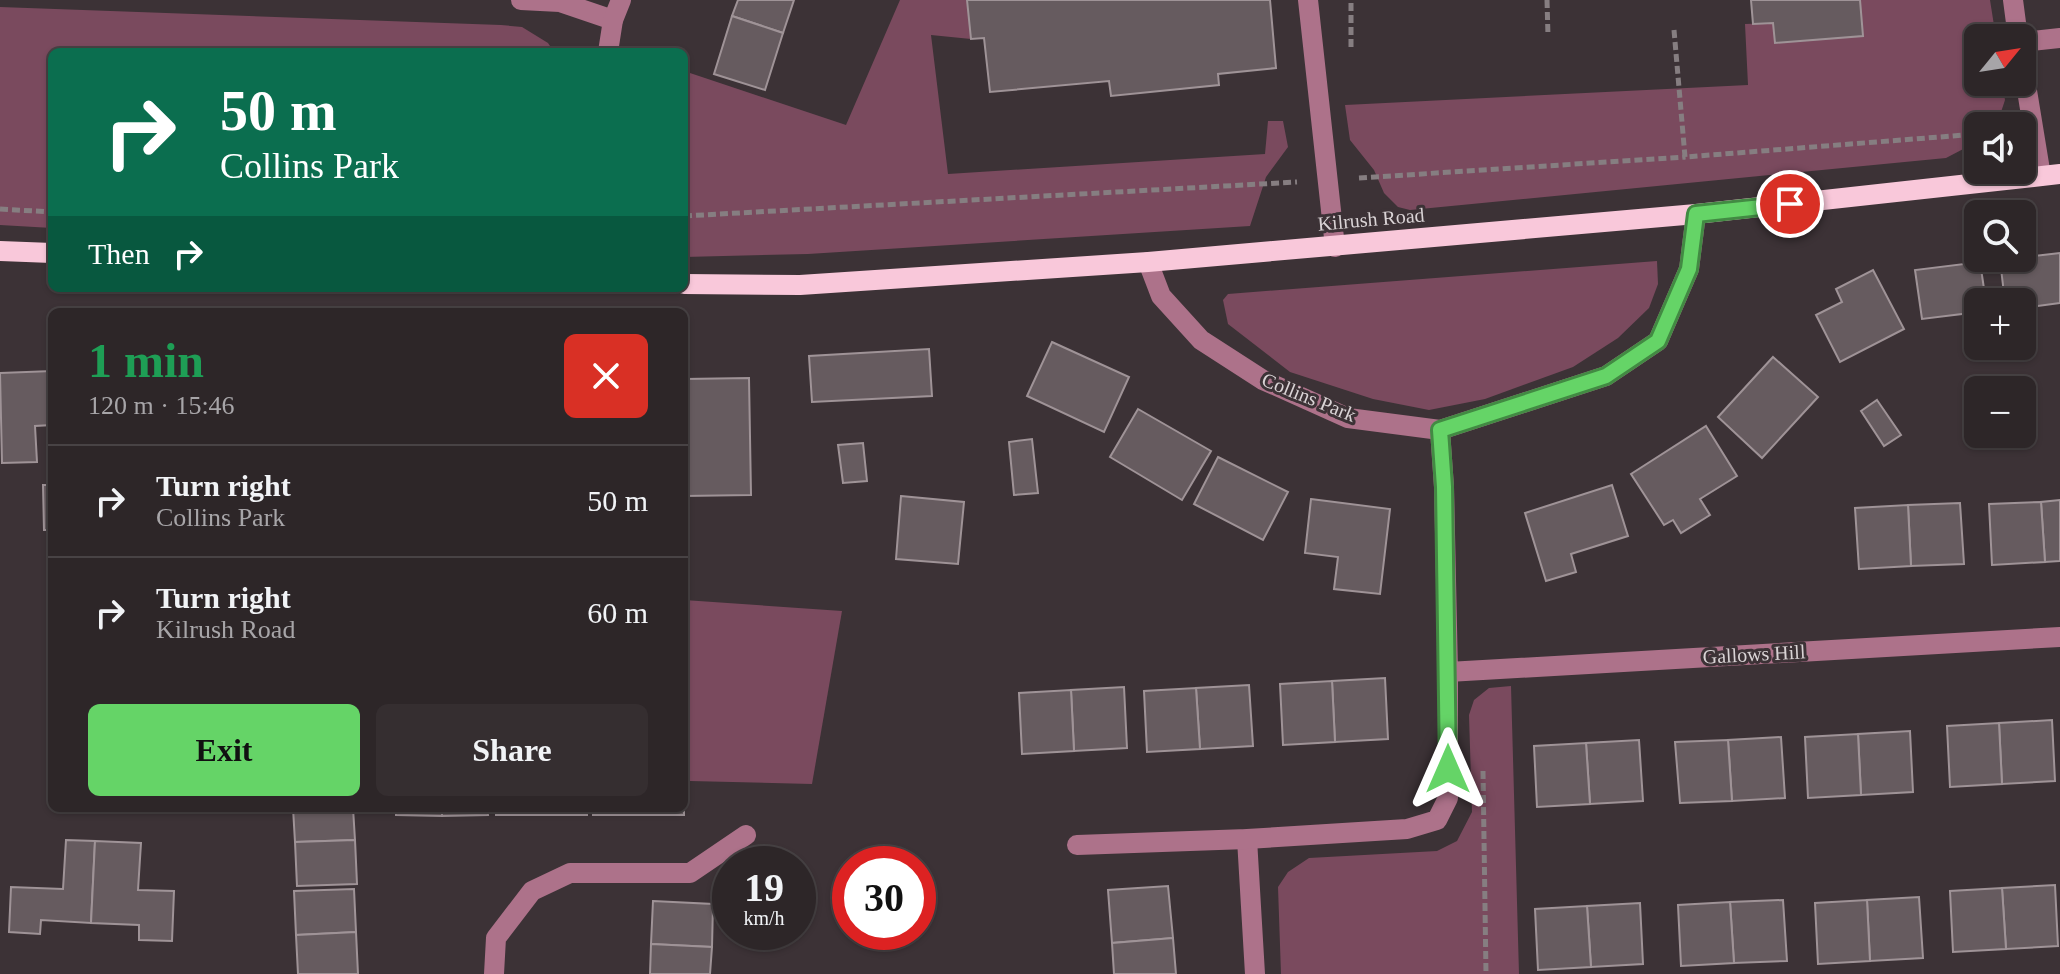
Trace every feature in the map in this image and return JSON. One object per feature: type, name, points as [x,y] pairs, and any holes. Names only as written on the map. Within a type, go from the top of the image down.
[{"type":"main road","name":"Kilrush Road","points":[[688,284],[800,285],[1148,262],[1696,214],[2051,175]]},
{"type":"main road","points":[[0,251],[48,253]]},
{"type":"street","points":[[521,0],[560,2],[613,20]]},
{"type":"street","points":[[609,48],[613,20],[621,0]]},
{"type":"street","points":[[1308,0],[1335,247]]},
{"type":"street","points":[[2013,0],[2017,24]]},
{"type":"street","points":[[2036,39],[2060,38]]},
{"type":"street","points":[[2031,96],[2051,175]]},
{"type":"street","name":"Collins Park","points":[[1148,262],[1161,296],[1201,340],[1263,380],[1348,418],[1440,430],[1606,376],[1658,341],[1689,269],[1696,214]]},
{"type":"street","points":[[1077,845],[1407,829],[1437,820],[1448,798],[1444,487],[1440,430]]},
{"type":"street","name":"Gallows Hill","points":[[1448,672],[2060,637]]},
{"type":"street","points":[[494,974],[496,938],[532,891],[570,873],[690,873],[746,835]]},
{"type":"street","points":[[1247,839],[1255,974]]},
{"type":"path","points":[[1351,0],[1351,47]]},
{"type":"path","points":[[1547,0],[1548,36]]},
{"type":"path","points":[[1674,30],[1685,157]]},
{"type":"path","points":[[688,216],[1327,180],[1964,135]]},
{"type":"path","points":[[0,209],[48,212]]},
{"type":"path","points":[[1483,766],[1486,974]]},
{"type":"shaded area","points":[[900,0],[967,0],[971,39],[931,35],[948,174],[1265,154],[1268,121],[1283,121],[1288,147],[1266,177],[1250,226],[808,254],[688,257],[688,72],[846,125]]},
{"type":"shaded area","points":[[1860,0],[1990,0],[1994,24],[1964,24],[1964,96],[2004,96],[2001,112],[1964,112],[1964,149],[1946,158],[1410,210],[1398,207],[1384,193],[1374,170],[1350,140],[1345,105],[1748,85],[1745,24],[1773,23]]},
{"type":"shaded area","points":[[0,7],[501,25],[522,27],[551,48],[48,48],[48,228],[0,225]]},
{"type":"shaded area","points":[[1657,261],[1658,284],[1649,308],[1618,338],[1573,367],[1485,399],[1429,410],[1373,399],[1290,372],[1228,324],[1223,300],[1228,294]]},
{"type":"shaded area","points":[[688,600],[842,611],[812,784],[690,781]]},
{"type":"shaded area","points":[[1511,686],[1519,974],[1281,974],[1278,887],[1288,872],[1309,858],[1437,851],[1457,841],[1472,812],[1469,715],[1474,700],[1489,688]]},
{"type":"building","points":[[738,0],[794,0],[783,33],[732,16]]},
{"type":"building","points":[[967,0],[1270,0],[1276,68],[1218,74],[1219,85],[1111,96],[1109,81],[990,92],[984,38],[971,39]]},
{"type":"building","points":[[1751,0],[1860,0],[1863,36],[1775,43],[1773,23],[1753,24]]},
{"type":"building","points":[[732,16],[783,33],[765,90],[714,74]]},
{"type":"building","points":[[2060,253],[2060,303],[2036,306],[2036,288],[2003,288],[2001,272],[2036,272],[2036,256]]},
{"type":"building","points":[[1964,264],[1964,272],[1982,272],[1984,288],[1964,288],[1964,314],[1922,319],[1915,270]]},
{"type":"building","points":[[1873,270],[1904,329],[1840,362],[1816,315],[1842,302],[1836,289]]},
{"type":"building","points":[[1052,342],[1129,377],[1104,432],[1027,396]]},
{"type":"building","points":[[929,349],[932,396],[812,402],[809,356]]},
{"type":"building","points":[[1773,357],[1818,397],[1762,458],[1718,417]]},
{"type":"building","points":[[48,371],[48,425],[35,426],[37,462],[2,463],[0,373]]},
{"type":"building","points":[[749,378],[751,495],[688,496],[688,379]]},
{"type":"building","points":[[1877,400],[1901,435],[1884,446],[1861,411]]},
{"type":"building","points":[[1138,409],[1211,451],[1182,500],[1110,457]]},
{"type":"building","points":[[1706,426],[1737,476],[1700,499],[1710,515],[1681,533],[1673,520],[1664,525],[1631,474]]},
{"type":"building","points":[[1032,439],[1038,493],[1014,495],[1009,442]]},
{"type":"building","points":[[863,443],[867,481],[843,483],[838,445]]},
{"type":"building","points":[[1218,457],[1288,492],[1263,540],[1194,504]]},
{"type":"building","points":[[43,485],[48,485],[48,530],[44,530]]},
{"type":"building","points":[[1612,485],[1628,536],[1571,554],[1576,572],[1546,581],[1525,513]]},
{"type":"building","points":[[901,496],[964,502],[958,564],[896,559]]},
{"type":"building","points":[[1311,499],[1390,509],[1380,594],[1334,589],[1338,557],[1305,553]]},
{"type":"building","points":[[2060,500],[2060,561],[2045,562],[2041,502]]},
{"type":"building","points":[[2041,502],[2045,562],[1992,565],[1989,504]]},
{"type":"building","points":[[1960,503],[1964,564],[1911,566],[1908,505]]},
{"type":"building","points":[[1908,505],[1911,566],[1859,569],[1855,508]]},
{"type":"building","points":[[1385,678],[1388,739],[1335,742],[1332,681]]},
{"type":"building","points":[[1332,681],[1335,742],[1283,745],[1280,684]]},
{"type":"building","points":[[1249,685],[1253,746],[1200,749],[1196,688]]},
{"type":"building","points":[[1124,687],[1127,748],[1074,751],[1071,690]]},
{"type":"building","points":[[1196,688],[1200,749],[1147,752],[1144,691]]},
{"type":"building","points":[[1071,690],[1074,751],[1022,754],[1019,693]]},
{"type":"building","points":[[2052,720],[2055,781],[2002,784],[1999,723]]},
{"type":"building","points":[[1999,723],[2002,784],[1950,787],[1947,726]]},
{"type":"building","points":[[1910,731],[1913,792],[1861,795],[1858,734]]},
{"type":"building","points":[[1858,734],[1861,795],[1808,798],[1805,737]]},
{"type":"building","points":[[1781,737],[1785,798],[1732,801],[1728,740]]},
{"type":"building","points":[[1639,740],[1643,801],[1590,804],[1586,743]]},
{"type":"building","points":[[1728,740],[1732,801],[1680,803],[1675,742]]},
{"type":"building","points":[[1586,743],[1590,804],[1537,807],[1534,746]]},
{"type":"building","points":[[293,812],[353,812],[355,840],[295,842]]},
{"type":"building","points":[[396,812],[442,812],[442,816],[396,815]]},
{"type":"building","points":[[442,812],[488,812],[488,815],[442,816]]},
{"type":"building","points":[[496,812],[542,812],[542,815],[496,815]]},
{"type":"building","points":[[542,812],[587,812],[587,815],[542,815]]},
{"type":"building","points":[[593,812],[639,812],[639,815],[593,815]]},
{"type":"building","points":[[639,812],[684,812],[684,815],[639,815]]},
{"type":"building","points":[[66,840],[95,841],[91,923],[41,920],[40,934],[9,932],[11,887],[63,889]]},
{"type":"building","points":[[355,840],[357,884],[297,886],[295,842]]},
{"type":"building","points":[[95,841],[141,843],[138,890],[174,891],[172,941],[139,940],[139,925],[91,923]]},
{"type":"building","points":[[2055,885],[2058,946],[2006,949],[2002,888]]},
{"type":"building","points":[[1168,886],[1173,938],[1112,943],[1108,890]]},
{"type":"building","points":[[2002,888],[2006,949],[1953,952],[1950,891]]},
{"type":"building","points":[[354,889],[356,932],[296,935],[294,891]]},
{"type":"building","points":[[1919,897],[1923,958],[1870,961],[1867,900]]},
{"type":"building","points":[[1783,900],[1787,961],[1734,963],[1730,902]]},
{"type":"building","points":[[1867,900],[1870,961],[1818,964],[1815,903]]},
{"type":"building","points":[[653,901],[712,904],[712,947],[651,944]]},
{"type":"building","points":[[1730,902],[1734,963],[1681,966],[1678,905]]},
{"type":"building","points":[[1640,903],[1643,964],[1591,967],[1587,906]]},
{"type":"building","points":[[1587,906],[1591,967],[1538,970],[1535,909]]},
{"type":"building","points":[[356,932],[358,974],[298,974],[296,935]]},
{"type":"building","points":[[1173,938],[1176,974],[1114,974],[1112,943]]},
{"type":"building","points":[[651,944],[712,947],[710,974],[650,974]]},
{"type":"route","points":[[1448,769],[1444,487],[1440,430],[1606,376],[1658,341],[1689,269],[1696,214],[1790,204]]}]
